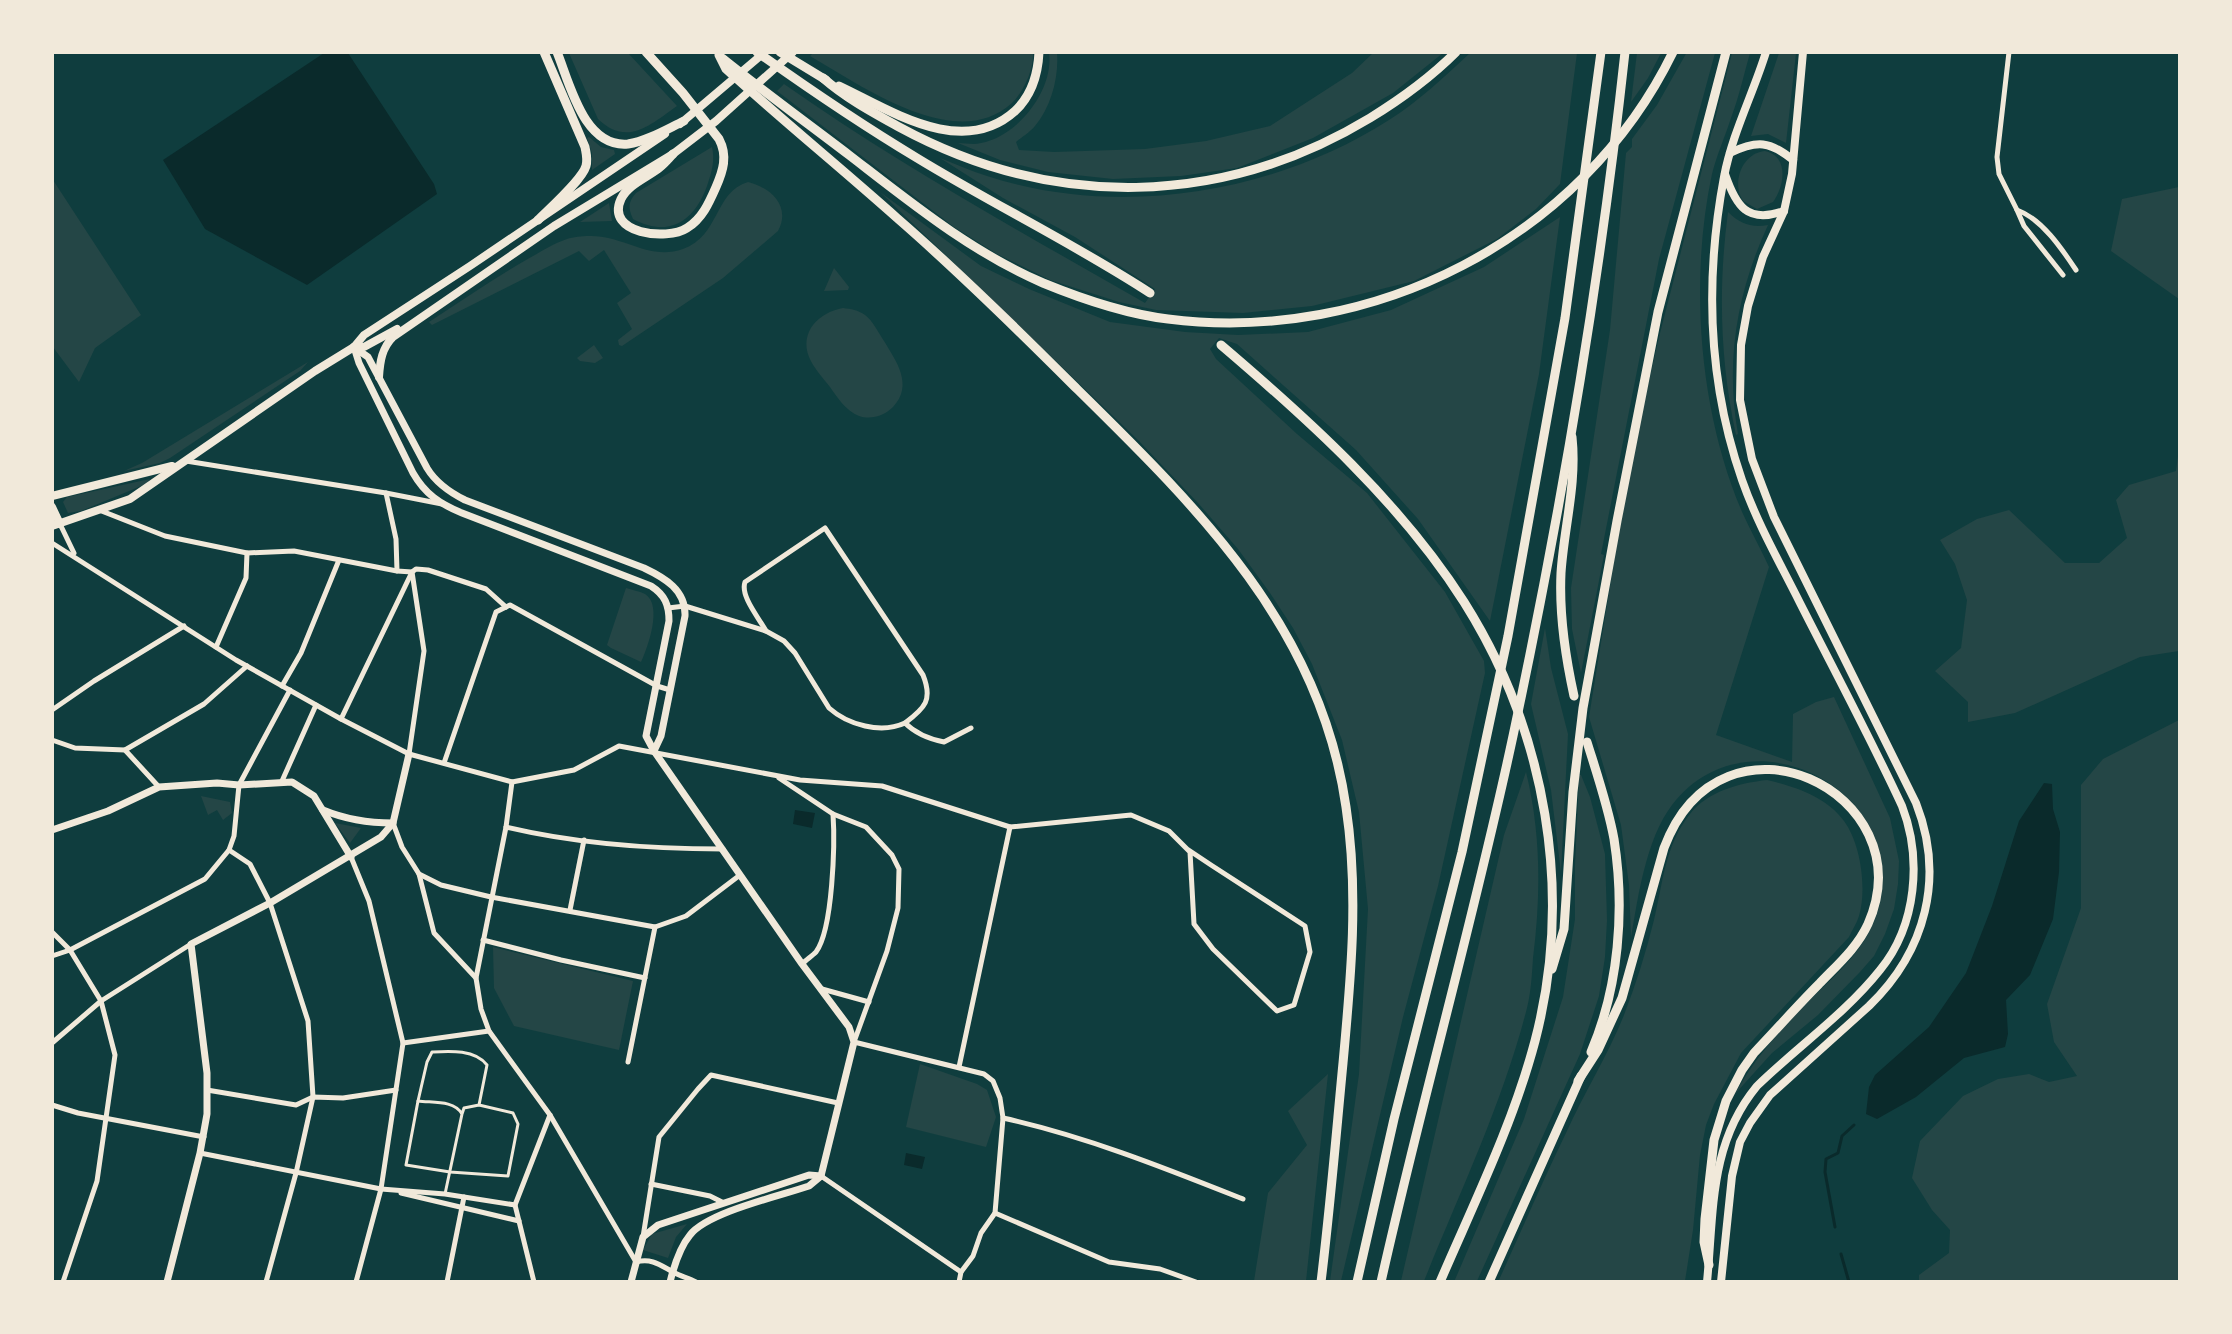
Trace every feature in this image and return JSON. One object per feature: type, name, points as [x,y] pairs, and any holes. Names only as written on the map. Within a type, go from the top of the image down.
[{"type":"highway","points":[[538,220],[580,178],[586,169],[587,159],[585,147],[544,52]]},
{"type":"highway","points":[[557,52],[588,125],[601,138],[627,144],[647,138],[684,121]]},
{"type":"highway","points":[[646,52],[683,93],[719,139],[723,147],[724,160],[721,176],[709,203],[687,229],[675,234],[663,235],[635,230],[627,225],[621,215],[619,210],[621,198],[673,154]]},
{"type":"highway","points":[[757,52],[918,159],[1066,241],[1150,293]]},
{"type":"highway","points":[[780,52],[823,78],[919,123],[945,130],[970,131],[994,125],[1018,108],[1033,84],[1039,52]]},
{"type":"highway","points":[[823,78],[854,102],[907,131],[932,144],[985,164],[1067,183],[1151,187],[1208,180],[1258,169],[1314,148],[1393,103],[1421,84],[1456,52]]},
{"type":"highway","points":[[1357,1281],[1394,1119],[1462,852],[1508,636],[1564,327],[1601,52]]},
{"type":"highway","points":[[1381,1281],[1425,1092],[1480,878],[1513,737],[1546,571],[1596,274],[1625,52]]},
{"type":"highway","points":[[718,54],[878,178],[951,232],[984,253],[1018,271],[1077,296],[1145,315],[1224,323],[1289,321],[1372,303],[1432,281],[1504,242],[1556,202],[1580,180],[1628,126],[1656,84],[1673,52]]},
{"type":"highway","points":[[1545,989],[1564,929],[1573,792],[1582,708],[1617,521],[1660,300],[1726,52]]},
{"type":"highway","points":[[718,54],[726,69],[899,219],[1007,320],[1156,468],[1208,524],[1249,574],[1296,650],[1325,719],[1339,768],[1346,805],[1353,876],[1354,916],[1349,1000],[1321,1281]]},
{"type":"highway","points":[[1221,345],[1326,439],[1402,521],[1445,575],[1464,603],[1508,686],[1532,754],[1547,825],[1553,892],[1550,952],[1545,989],[1535,1042],[1516,1101],[1440,1281]]},
{"type":"highway","points":[[1571,424],[1574,479],[1562,572],[1561,603],[1563,641],[1575,696]]},
{"type":"highway","points":[[1488,1281],[1578,1081],[1596,1038],[1610,990],[1618,930],[1619,897],[1614,837],[1587,741]]},
{"type":"highway","points":[[1578,1081],[1598,1050],[1622,998],[1664,848],[1670,832],[1688,804],[1714,784],[1733,774],[1751,770],[1776,770],[1794,772],[1813,778],[1833,792],[1858,816],[1871,842],[1877,873],[1874,908],[1868,925],[1851,952],[1754,1053],[1726,1101],[1714,1140],[1709,1170],[1704,1242],[1709,1265]]},
{"type":"main road","points":[[52,507],[56,525],[130,499],[315,371],[354,347],[364,335],[684,121],[765,52]]},
{"type":"main road","points":[[379,377],[380,362],[387,343],[417,319],[554,226],[673,154],[716,121],[794,52]]},
{"type":"main road","points":[[1707,1281],[1720,1159],[1726,1136],[1745,1101],[1757,1086],[1846,1006],[1881,970],[1892,952],[1907,916],[1914,869],[1909,825],[1902,806],[1760,524],[1743,482],[1719,387],[1711,314],[1714,241],[1730,153],[1766,52]]},
{"type":"main road","points":[[1721,1281],[1734,1168],[1740,1142],[1770,1095],[1884,992],[1897,974],[1918,935],[1929,883],[1928,843],[1924,823],[1779,526],[1748,444],[1740,400],[1739,374],[1744,323],[1756,276],[1784,211],[1793,160],[1803,52]]},
{"type":"main road","points":[[1730,153],[1752,144],[1763,144],[1774,147],[1793,160]]},
{"type":"main road","points":[[1725,174],[1737,202],[1747,212],[1756,216],[1766,216],[1784,211]]},
{"type":"main road","points":[[354,347],[370,344],[417,319]]},
{"type":"main road","points":[[52,496],[183,463]]},
{"type":"street","points":[[2009,52],[1997,157],[1999,174],[2024,226],[2063,275]]},
{"type":"street","points":[[2018,210],[2030,215],[2076,270]]},
{"type":"street","points":[[354,347],[368,357],[432,477],[447,490],[465,500],[660,576],[677,590],[685,606],[661,735],[654,751]]},
{"type":"street","points":[[354,347],[359,363],[417,479],[430,495],[442,504]]},
{"type":"street","points":[[183,463],[386,493],[442,504],[651,586],[663,596],[668,608],[669,621],[646,736],[654,751],[802,964],[849,1027],[854,1042]]},
{"type":"street","points":[[386,493],[396,539],[397,572]]},
{"type":"street","points":[[99,510],[165,536],[247,553],[294,551],[397,572],[428,570],[463,580],[486,590],[506,607]]},
{"type":"street","points":[[56,525],[72,551],[80,558]]},
{"type":"street","points":[[668,608],[685,606],[766,631],[784,641],[795,653],[829,708],[837,715],[854,723],[886,728],[905,723],[920,712],[927,700],[929,690],[923,675],[825,528],[746,582],[744,586],[746,595],[766,631]]},
{"type":"street","points":[[52,543],[80,558],[247,666],[341,719],[409,754],[512,782],[574,770],[619,746],[778,777],[882,786],[1010,827],[1131,815],[1169,831],[1187,849],[1305,926],[1310,952],[1294,1005],[1277,1011],[1213,949],[1194,924],[1190,852],[1187,849]]},
{"type":"street","points":[[216,647],[246,578],[247,553]]},
{"type":"street","points":[[282,686],[301,653],[339,560]]},
{"type":"street","points":[[341,719],[412,572]]},
{"type":"street","points":[[52,1043],[101,1001],[192,944],[270,903],[351,856],[381,837],[393,823],[409,754],[424,651],[412,572]]},
{"type":"street","points":[[444,764],[496,612],[510,605],[657,686],[670,690]]},
{"type":"street","points":[[52,710],[94,681],[184,626]]},
{"type":"street","points":[[52,740],[75,748],[125,750],[204,704],[247,666]]},
{"type":"street","points":[[52,956],[70,950],[205,879],[229,850],[234,836],[239,785],[290,690]]},
{"type":"street","points":[[282,781],[316,705]]},
{"type":"street","points":[[905,723],[922,735],[944,742],[971,728]]},
{"type":"street","points":[[125,750],[159,787]]},
{"type":"street","points":[[670,1281],[684,1245],[697,1228],[714,1217],[809,1186],[821,1176],[854,1042],[887,951],[898,908],[899,869],[892,855],[866,827],[833,814],[778,777]]},
{"type":"street","points":[[52,830],[108,811],[159,787],[217,783],[239,785],[282,781],[292,782],[314,796],[351,856],[369,901],[403,1043],[381,1189],[356,1281]]},
{"type":"street","points":[[512,782],[506,827],[476,978],[481,1009],[489,1031],[550,1115],[636,1262]]},
{"type":"street","points":[[323,810],[341,818],[368,823],[393,823]]},
{"type":"street","points":[[802,964],[816,951],[826,928],[835,839],[833,814]]},
{"type":"street","points":[[393,823],[402,847],[419,874],[434,933],[476,978]]},
{"type":"street","points":[[506,827],[543,836],[614,845],[670,849],[723,849]]},
{"type":"street","points":[[959,1066],[1010,827]]},
{"type":"street","points":[[570,910],[584,840]]},
{"type":"street","points":[[229,850],[250,864],[270,903],[308,1020],[313,1097],[296,1173],[266,1281]]},
{"type":"street","points":[[419,874],[441,885],[491,897],[656,927],[686,916],[740,875]]},
{"type":"street","points":[[628,1062],[656,927]]},
{"type":"street","points":[[52,932],[70,950],[101,1001],[116,1055],[97,1181],[63,1281]]},
{"type":"street","points":[[483,940],[645,978]]},
{"type":"street","points":[[167,1281],[204,1137],[207,1073],[192,944]]},
{"type":"street","points":[[822,990],[869,1002]]},
{"type":"street","points":[[403,1043],[489,1031]]},
{"type":"street","points":[[854,1042],[959,1066],[984,1074],[993,1081],[1000,1098],[1003,1118],[995,1213],[981,1233],[973,1256],[961,1272],[959,1281]]},
{"type":"street","points":[[631,1281],[643,1237],[659,1137],[711,1075],[838,1103]]},
{"type":"street","points":[[207,1090],[296,1106],[313,1097],[343,1098],[396,1090]]},
{"type":"street","points":[[52,1105],[78,1113],[204,1137]]},
{"type":"street","points":[[534,1281],[515,1205],[550,1115]]},
{"type":"street","points":[[1003,1118],[1028,1123],[1152,1164],[1243,1199]]},
{"type":"street","points":[[200,1153],[381,1189],[519,1221]]},
{"type":"street","points":[[643,1237],[658,1225],[809,1175],[821,1176],[961,1272]]},
{"type":"street","points":[[651,1184],[710,1196],[724,1203]]},
{"type":"street","points":[[381,1189],[445,1194],[515,1205]]},
{"type":"street","points":[[447,1281],[464,1197]]},
{"type":"street","points":[[995,1213],[1109,1262],[1160,1269],[1196,1281]]},
{"type":"street","points":[[636,1262],[644,1260],[655,1262],[696,1281]]},
{"type":"lane","points":[[445,1194],[450,1172],[462,1114],[464,1108],[479,1105],[513,1113],[518,1124],[508,1176],[450,1172],[406,1165],[418,1101],[427,1062],[432,1052],[455,1050],[483,1059],[486,1065],[479,1105]]},
{"type":"lane","points":[[418,1101],[453,1104],[459,1107],[462,1114]]},
{"type":"shaded area","points":[[1033,52],[1032,65],[1027,79],[1012,103],[989,117],[964,121],[937,118],[909,110],[882,98],[810,56],[813,53]]},
{"type":"shaded area","points":[[1687,52],[1715,53],[1659,259],[1601,554],[1604,555],[1581,673],[1572,629],[1571,588],[1610,330],[1626,153],[1632,147],[1632,139],[1657,105]]},
{"type":"shaded area","points":[[324,53],[348,53],[434,184],[437,194],[307,285],[205,229],[163,160]]},
{"type":"shaded area","points":[[569,53],[628,53],[677,106],[648,126],[638,130],[619,131],[609,127],[598,119]]},
{"type":"shaded area","points":[[1049,53],[1057,53],[1057,72],[1050,101],[1033,128],[1016,142],[1019,150],[1054,152],[1145,149],[1206,141],[1270,126],[1352,73],[1373,53],[1443,53],[1393,93],[1313,138],[1237,168],[1181,176],[1113,179],[1048,172],[1000,160],[958,143],[978,144],[995,139],[1020,121],[1031,109],[1046,82]]},
{"type":"shaded area","points":[[1470,53],[1577,53],[1560,184],[1536,209],[1497,239],[1414,281],[1312,306],[1243,313],[1156,310],[1119,302],[1050,280],[997,254],[954,227],[777,91],[784,84],[872,143],[1145,303],[1155,289],[1075,237],[1003,198],[940,158],[987,176],[1037,189],[1089,196],[1142,197],[1194,192],[1246,182],[1296,166],[1344,145],[1389,120],[1411,105]]},
{"type":"shaded area","points":[[1637,53],[1661,53],[1648,78],[1631,102]]},
{"type":"shaded area","points":[[1732,53],[1750,53],[1712,174],[1705,215],[1701,258],[1702,346],[1716,433],[1728,475],[1743,514],[1769,567],[1716,735],[1792,762],[1793,714],[1816,702],[1834,697],[1890,818],[1899,861],[1894,909],[1874,956],[1818,1015],[1772,1053],[1735,1094],[1768,1045],[1848,962],[1865,940],[1877,914],[1883,871],[1873,832],[1850,800],[1818,777],[1781,763],[1742,763],[1705,776],[1672,805],[1663,819],[1644,869],[1631,938],[1629,885],[1621,825],[1589,717],[1617,543],[1642,412]]},
{"type":"shaded area","points":[[1779,53],[1796,53],[1786,143],[1768,134],[1751,136]]},
{"type":"shaded area","points":[[589,137],[601,147],[614,150],[615,154],[592,170],[592,153],[587,138]]},
{"type":"shaded area","points":[[712,147],[713,165],[708,183],[703,196],[689,216],[670,226],[659,227],[646,225],[633,219],[630,205],[636,193]]},
{"type":"shaded area","points":[[1765,151],[1778,159],[1783,173],[1782,181],[1773,202],[1757,209],[1743,201],[1738,186],[1739,178],[1741,170],[1750,157]]},
{"type":"shaded area","points":[[53,180],[141,315],[95,348],[79,382],[53,347]]},
{"type":"shaded area","points":[[748,182],[765,189],[777,200],[782,214],[778,231],[723,278],[622,346],[619,345],[618,340],[632,329],[617,303],[631,293],[604,250],[589,261],[579,251],[432,325],[429,322],[514,267],[569,238],[602,237],[658,252],[683,249],[695,243],[704,234],[729,195],[737,187]]},
{"type":"shaded area","points":[[2180,187],[2179,299],[2111,251],[2122,199]]},
{"type":"shaded area","points":[[880,192],[981,266],[1029,289],[1110,322],[1185,332],[1238,335],[1308,332],[1391,310],[1484,267],[1560,217],[1539,374],[1490,621],[1418,519],[1356,450],[1237,344],[1219,338],[1210,349],[1216,359],[1297,434],[1367,493],[1445,592],[1484,661],[1485,673],[1438,886],[1403,1017],[1341,1281],[1330,1281],[1359,1074],[1368,909],[1359,812],[1342,740],[1312,664],[1293,628],[1270,593],[1238,549],[1198,503],[1139,441]]},
{"type":"shaded area","points":[[609,203],[612,221],[580,222]]},
{"type":"shaded area","points":[[1728,212],[1746,224],[1768,225],[1748,276],[1736,327],[1733,380],[1738,434],[1736,435],[1727,379],[1722,324],[1723,268]]},
{"type":"shaded area","points":[[834,268],[849,287],[848,290],[824,291]]},
{"type":"shaded area","points":[[843,308],[860,312],[870,320],[901,373],[903,382],[899,399],[893,407],[881,415],[868,418],[850,411],[809,357],[807,339],[809,331],[819,318]]},
{"type":"shaded area","points":[[594,345],[603,358],[595,363],[580,361],[577,358]]},
{"type":"shaded area","points":[[308,362],[300,371],[170,458],[160,463],[124,471],[142,463]]},
{"type":"shaded area","points":[[2179,448],[2179,651],[2140,657],[2015,713],[1968,722],[1968,702],[1935,671],[1961,648],[1967,600],[1955,564],[1940,540],[1977,519],[2009,510],[2065,563],[2099,563],[2127,538],[2116,500],[2129,485],[2176,471]]},
{"type":"shaded area","points":[[150,479],[146,484],[81,511],[68,513],[63,502],[67,497]]},
{"type":"shaded area","points":[[626,588],[645,594],[653,607],[652,626],[641,662],[607,645]]},
{"type":"shaded area","points":[[1545,628],[1551,668],[1568,734],[1561,873],[1551,790],[1531,704]]},
{"type":"shaded area","points":[[2179,720],[2179,1281],[1919,1281],[1919,1275],[1949,1253],[1950,1230],[1932,1210],[1912,1178],[1920,1141],[1963,1096],[1998,1079],[2029,1074],[2049,1082],[2077,1076],[2054,1042],[2047,1004],[2081,908],[2081,785],[2103,759]]},
{"type":"shaded area","points":[[1526,772],[1535,818],[1538,864],[1537,911],[1527,1008],[1506,1078],[1424,1281],[1401,1281],[1504,835]]},
{"type":"shaded area","points":[[1579,775],[1590,797],[1605,854],[1607,920],[1605,957],[1599,996],[1580,1054],[1477,1281],[1454,1282],[1524,1119],[1563,997],[1575,919]]},
{"type":"shaded area","points":[[1767,780],[1799,789],[1819,799],[1829,805],[1844,821],[1855,842],[1861,867],[1861,905],[1858,919],[1849,937],[1741,1053],[1714,1104],[1706,1125],[1700,1155],[1693,1230],[1685,1281],[1498,1282],[1557,1151],[1624,1015],[1648,944],[1666,865],[1675,838],[1690,814],[1706,799],[1725,789]]},
{"type":"shaded area","points":[[2044,783],[2052,784],[2053,809],[2060,832],[2059,872],[2053,919],[2030,975],[2006,1000],[2008,1034],[2005,1047],[1964,1058],[1916,1097],[1877,1119],[1866,1114],[1869,1087],[1875,1075],[1929,1027],[1966,973],[1992,906],[2019,821]]},
{"type":"shaded area","points":[[201,796],[230,802],[232,813],[223,820],[217,810],[208,815]]},
{"type":"shaded area","points":[[795,810],[815,813],[812,828],[793,824]]},
{"type":"shaded area","points":[[335,823],[361,828],[350,843]]},
{"type":"shaded area","points":[[493,947],[633,981],[619,1050],[514,1026],[494,988]]},
{"type":"shaded area","points":[[920,1064],[977,1084],[987,1090],[996,1117],[986,1147],[906,1127]]},
{"type":"shaded area","points":[[1328,1074],[1306,1281],[1254,1281],[1268,1193],[1307,1145],[1288,1111]]},
{"type":"shaded area","points":[[906,1153],[925,1157],[922,1169],[904,1165]]},
{"type":"shaded area","points":[[687,1224],[676,1237],[668,1258],[643,1250],[652,1234]]},
{"type":"waterway","points":[[1835,1227],[1825,1172],[1826,1159],[1838,1153],[1842,1136],[1854,1125]]},
{"type":"waterway","points":[[1841,1254],[1849,1282]]}]
